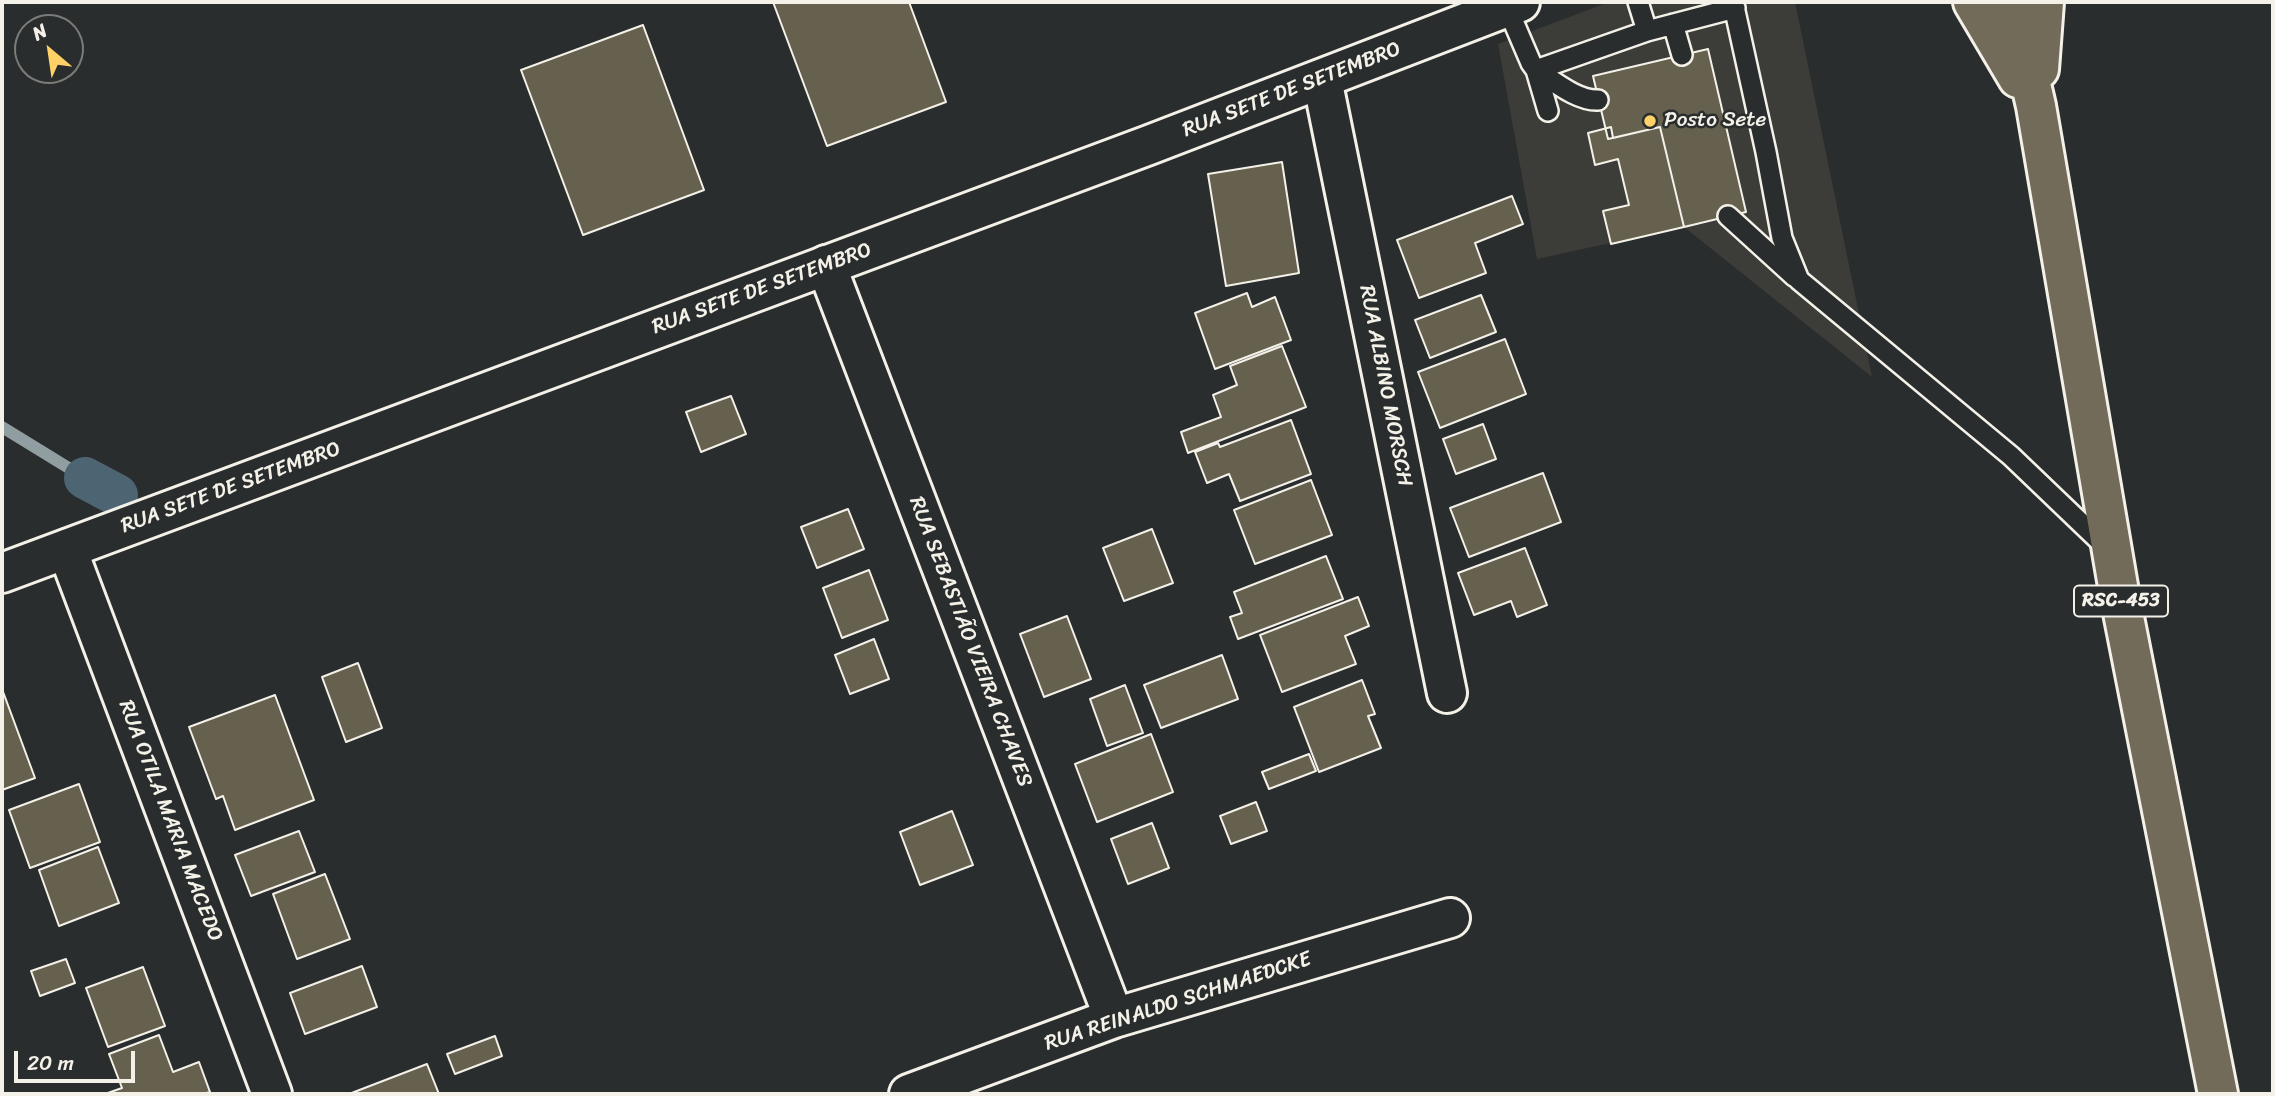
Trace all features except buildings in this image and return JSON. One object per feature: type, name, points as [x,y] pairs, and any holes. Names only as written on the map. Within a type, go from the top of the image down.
[{"type":"highway","points":[[1973,2],[2036,106]]},
{"type":"highway","name":"RSC-453","points":[[2012,2],[2036,106],[2112,553],[2218,1094]]},
{"type":"highway","points":[[2036,106],[2044,2]]},
{"type":"street","name":"RUA SETE DE SETEMBRO","points":[[2,573],[1322,79],[1514,4]]},
{"type":"street","name":"RUA ALBINO MORSCH","points":[[1322,79],[1447,693]]},
{"type":"street","name":"RUA SEBASTIÃO VIEIRA CHAVES","points":[[827,265],[1114,1018]]},
{"type":"street","name":"RUA OTILA MARIA MACEDO","points":[[67,549],[272,1094]]},
{"type":"street","name":"RUA REINALDO SCHMAEDCKE","points":[[909,1094],[1114,1018],[1450,918]]},
{"type":"lane","points":[[1638,2],[1647,31]]},
{"type":"lane","points":[[1514,4],[1548,111]]},
{"type":"lane","points":[[1536,70],[1647,31],[1734,5],[1782,238],[1799,280]]},
{"type":"lane","points":[[1673,23],[1682,55]]},
{"type":"lane","points":[[1536,70],[1580,96],[1598,100]]},
{"type":"lane","points":[[1727,216],[1799,280],[2011,456],[2112,553]]},
{"type":"shaded area","points":[[1609,2],[1795,2],[1872,377],[1684,227],[1537,259],[1498,44]]},
{"type":"waterway","points":[[2,427],[85,478]]},
{"type":"waterway","points":[[85,478],[117,495]]},
{"type":"place","name":"Posto Sete","points":[[1650,121]]}]
